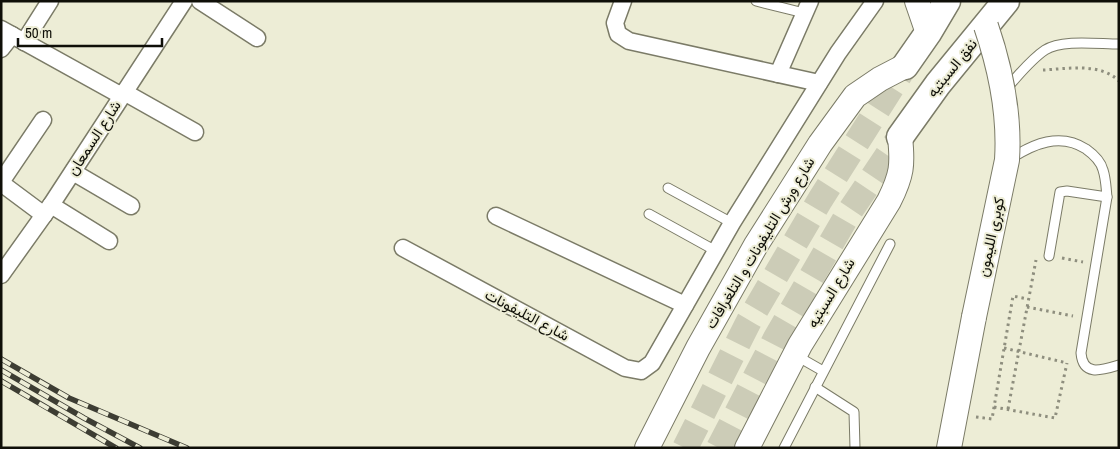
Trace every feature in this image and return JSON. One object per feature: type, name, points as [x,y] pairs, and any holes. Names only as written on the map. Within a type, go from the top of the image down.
[{"type":"main road","points":[[905,66],[947,1]]},
{"type":"main road","name":"نفق السبتيه","points":[[900,137],[938,84],[1006,1]]},
{"type":"street","points":[[1,49],[12,35],[50,1]]},
{"type":"street","name":"شارع السمعان","points":[[2,274],[73,172],[184,1]]},
{"type":"street","points":[[200,1],[257,38]]},
{"type":"street","points":[[623,1],[615,23],[618,34],[629,41],[819,83]]},
{"type":"street","points":[[496,216],[685,304],[732,223],[819,83],[875,1]]},
{"type":"street","points":[[916,1],[928,33]]},
{"type":"street","points":[[778,74],[807,7]]},
{"type":"street","name":"كوبرى الليمون","points":[[949,448],[1007,160],[1008,136],[1004,91],[996,54],[986,26]]},
{"type":"street","points":[[12,35],[195,132]]},
{"type":"street","name":"شارع ورش التليفونات و التلغرافات","points":[[647,448],[698,348],[756,245],[820,144],[855,96],[880,79],[905,66]]},
{"type":"street","points":[[43,120],[1,182],[47,210],[109,241]]},
{"type":"street","name":"شارع السبتيه","points":[[748,448],[795,355],[889,201],[899,180],[902,159],[900,137]]},
{"type":"street","points":[[73,172],[131,206]]},
{"type":"street","name":"شارع التليفونات","points":[[403,248],[625,368],[641,371],[652,363],[685,304]]},
{"type":"lane","points":[[756,1],[807,7]]},
{"type":"lane","points":[[1004,91],[1047,49],[1059,45],[1119,44]]},
{"type":"lane","points":[[1007,160],[1028,147],[1046,141],[1061,141],[1078,144],[1091,152],[1100,164],[1106,182],[1107,197],[1081,352],[1082,360],[1086,367],[1094,370],[1102,370],[1119,365]]},
{"type":"lane","points":[[668,188],[732,223]]},
{"type":"lane","points":[[1048,256],[1060,192],[1067,191],[1107,197]]},
{"type":"lane","points":[[649,214],[716,251]]},
{"type":"lane","points":[[784,448],[814,387],[890,244]]},
{"type":"lane","points":[[795,355],[823,371]]},
{"type":"lane","points":[[814,387],[854,412],[855,448]]},
{"type":"path","points":[[1024,70],[1089,69],[1104,71],[1119,80]]},
{"type":"path","points":[[1008,409],[1038,254],[1096,264]]},
{"type":"path","points":[[956,413],[992,419],[1013,296],[1029,300]]},
{"type":"path","points":[[1027,307],[1087,318]]},
{"type":"path","points":[[994,407],[1055,418],[1067,363],[1004,348]]},
{"type":"tunnel","points":[[685,448],[749,321],[820,200],[905,66]]},
{"type":"tunnel","points":[[719,448],[776,338],[848,214],[900,137]]},
{"type":"railway","points":[[1,359],[69,398],[187,448]]},
{"type":"railway","points":[[1,370],[140,448]]},
{"type":"railway","points":[[1,381],[116,448]]}]
